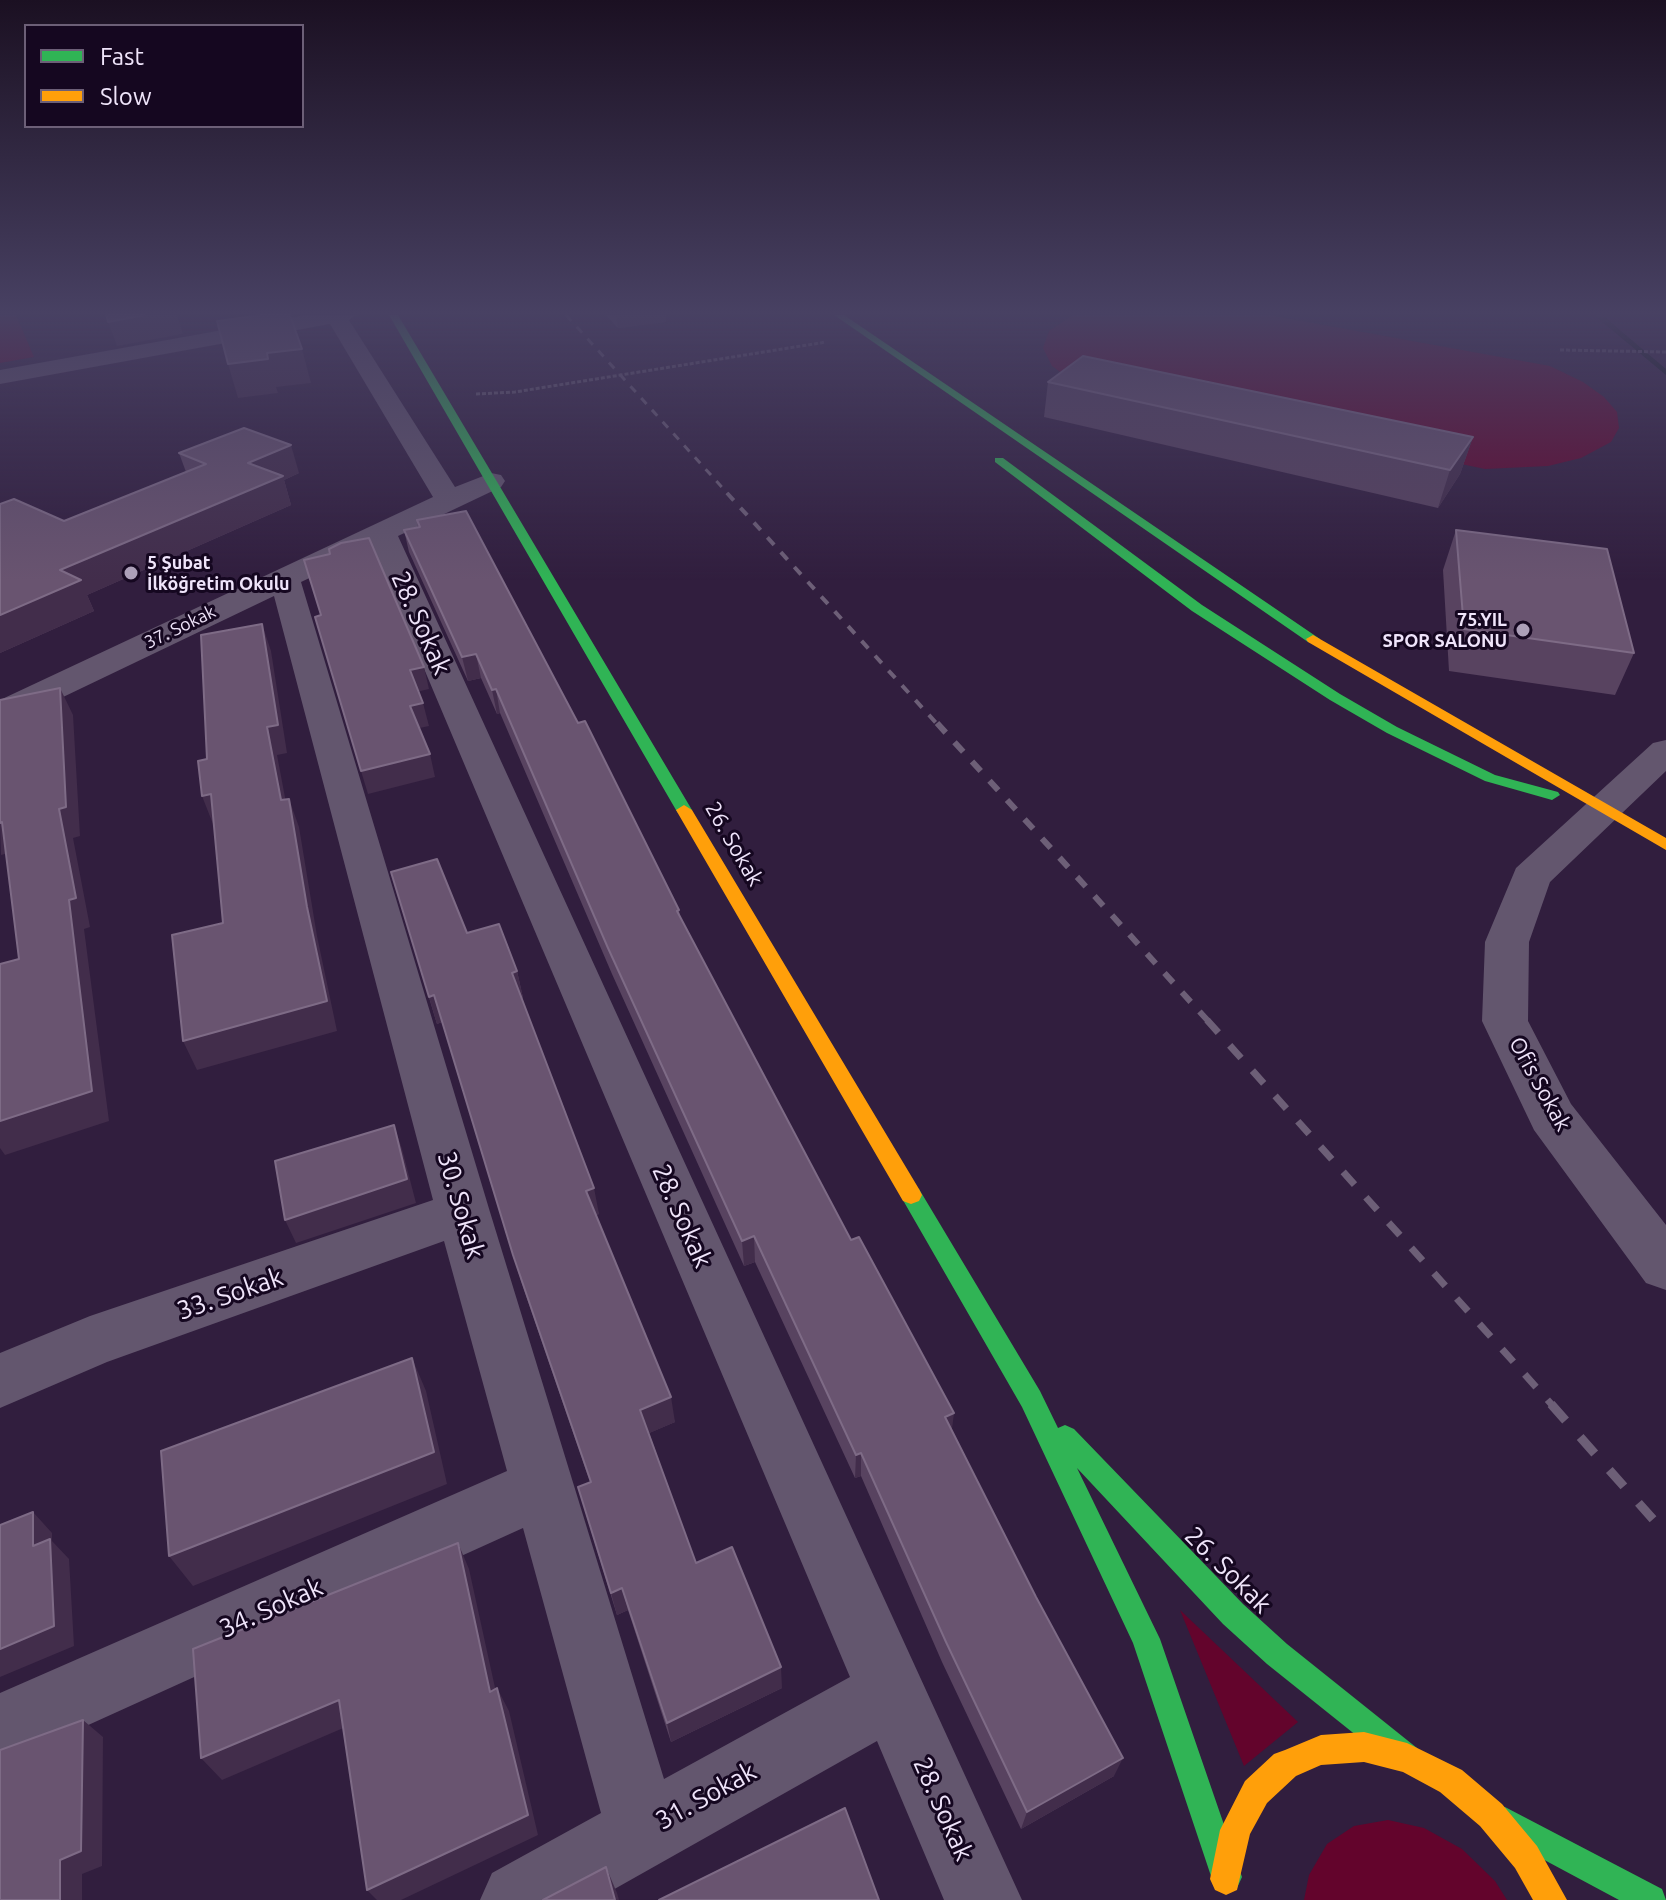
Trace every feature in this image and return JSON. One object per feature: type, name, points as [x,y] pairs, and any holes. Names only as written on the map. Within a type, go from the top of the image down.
[{"type":"street","points":[[392,404],[449,500]]},
{"type":"street","name":"26. Sokak","points":[[445,404],[1031,1399],[1146,1639],[1226,1877]]},
{"type":"street","points":[[967,404],[1341,658],[1520,758],[1666,845]]},
{"type":"street","points":[[986,451],[1197,608],[1335,697],[1490,778],[1601,809]]},
{"type":"street","name":"37. Sokak","points":[[0,713],[491,481]]},
{"type":"street","name":"28. Sokak","points":[[381,532],[983,1900]]},
{"type":"street","name":"30. Sokak","points":[[284,577],[463,1212],[643,1831]]},
{"type":"street","name":"Ofis Sokak","points":[[1666,751],[1531,877],[1507,942],[1505,1021],[1552,1116],[1666,1266]]},
{"type":"street","name":"33. Sokak","points":[[0,1381],[90,1342],[463,1212]]},
{"type":"street","name":"26. Sokak","points":[[1031,1399],[1134,1513],[1233,1614],[1277,1654],[1407,1758]]},
{"type":"street","name":"34. Sokak","points":[[0,1729],[542,1487]]},
{"type":"street","name":"31. Sokak","points":[[519,1900],[892,1693]]},
{"type":"street","points":[[1227,1900],[1226,1877],[1235,1830],[1256,1792],[1285,1765],[1321,1750],[1364,1747],[1407,1758],[1451,1781],[1491,1815],[1526,1857],[1551,1900]]},
{"type":"street","points":[[1491,1815],[1651,1900]]},
{"type":"shaded area","points":[[1176,404],[1610,404],[1617,412],[1619,428],[1611,442],[1581,458],[1548,466],[1485,469]]},
{"type":"shaded area","points":[[1180,1610],[1298,1722],[1244,1766]]},
{"type":"shaded area","points":[[1388,1820],[1424,1828],[1462,1849],[1495,1881],[1507,1900],[1304,1900],[1309,1875],[1327,1844],[1354,1826]]},
{"type":"building","points":[[1147,404],[1313,404],[1473,437],[1450,470]]},
{"type":"building","points":[[244,428],[291,445],[248,463],[283,476],[60,570],[81,580],[0,615],[0,504],[14,499],[64,521],[206,464],[179,453]]},
{"type":"building","points":[[466,511],[578,723],[585,721],[677,911],[851,1240],[859,1237],[954,1413],[945,1417],[1036,1597],[1123,1758],[1027,1812],[861,1453],[856,1455],[754,1236],[742,1241],[608,948],[496,689],[492,690],[476,654],[462,657],[404,530],[420,527],[417,520]]},
{"type":"building","points":[[1456,530],[1607,549],[1634,653],[1464,629]]},
{"type":"building","points":[[369,538],[424,667],[410,670],[423,703],[410,706],[430,754],[361,771],[315,617],[321,615],[304,560],[330,554],[329,549],[341,543]]},
{"type":"building","points":[[262,624],[278,725],[267,727],[281,800],[289,799],[327,1001],[183,1041],[172,935],[223,923],[211,794],[202,796],[198,761],[207,759],[201,635]]},
{"type":"building","points":[[60,688],[66,807],[59,809],[76,898],[69,900],[92,1091],[0,1121],[0,964],[19,959],[0,823],[0,700]]},
{"type":"building","points":[[437,859],[467,933],[499,924],[517,971],[512,973],[594,1188],[586,1191],[671,1397],[640,1410],[696,1563],[732,1547],[781,1667],[667,1723],[622,1588],[611,1593],[578,1487],[591,1482],[513,1255],[434,995],[429,997],[391,872]]},
{"type":"building","points":[[394,1125],[407,1179],[285,1220],[275,1161]]},
{"type":"building","points":[[412,1358],[434,1452],[169,1556],[161,1451]]},
{"type":"building","points":[[33,1512],[33,1546],[50,1539],[54,1626],[0,1649],[0,1525]]},
{"type":"building","points":[[458,1543],[490,1692],[497,1688],[528,1815],[367,1890],[339,1700],[201,1758],[193,1649]]},
{"type":"building","points":[[83,1720],[81,1851],[60,1860],[60,1900],[0,1900],[0,1750]]},
{"type":"building","points":[[845,1808],[879,1900],[659,1900]]},
{"type":"building","points":[[606,1867],[615,1900],[543,1900]]},
{"type":"railway","points":[[646,404],[729,495]]},
{"type":"railway","points":[[727,493],[938,725]]},
{"type":"railway","points":[[937,723],[1209,1022]]},
{"type":"railway","points":[[1207,1020],[1553,1406]]},
{"type":"railway","points":[[1551,1404],[1666,1534]]},
{"type":"traffic: fast","points":[[445,404],[684,810]]},
{"type":"traffic: fast","points":[[968,404],[1313,639]]},
{"type":"traffic: fast","points":[[999,460],[1197,608],[1335,697],[1392,730],[1490,778],[1552,795]]},
{"type":"traffic: fast","points":[[911,1195],[1031,1399],[1146,1639],[1226,1877]]},
{"type":"traffic: fast","points":[[1065,1437],[1233,1614],[1277,1654],[1407,1758]]},
{"type":"traffic: fast","points":[[1505,1822],[1651,1900]]},
{"type":"traffic: slow","points":[[1313,639],[1666,845]]},
{"type":"traffic: slow","points":[[684,810],[911,1195]]},
{"type":"traffic: slow","points":[[1226,1879],[1235,1830],[1256,1792],[1285,1765],[1321,1750],[1364,1747],[1407,1758],[1451,1781],[1491,1815],[1526,1857],[1551,1900]]},
{"type":"place","name":"5 Şubat İlköğretim Okulu","points":[[131,573]]},
{"type":"place","name":"75.YIL SPOR SALONU","points":[[1523,630]]}]
